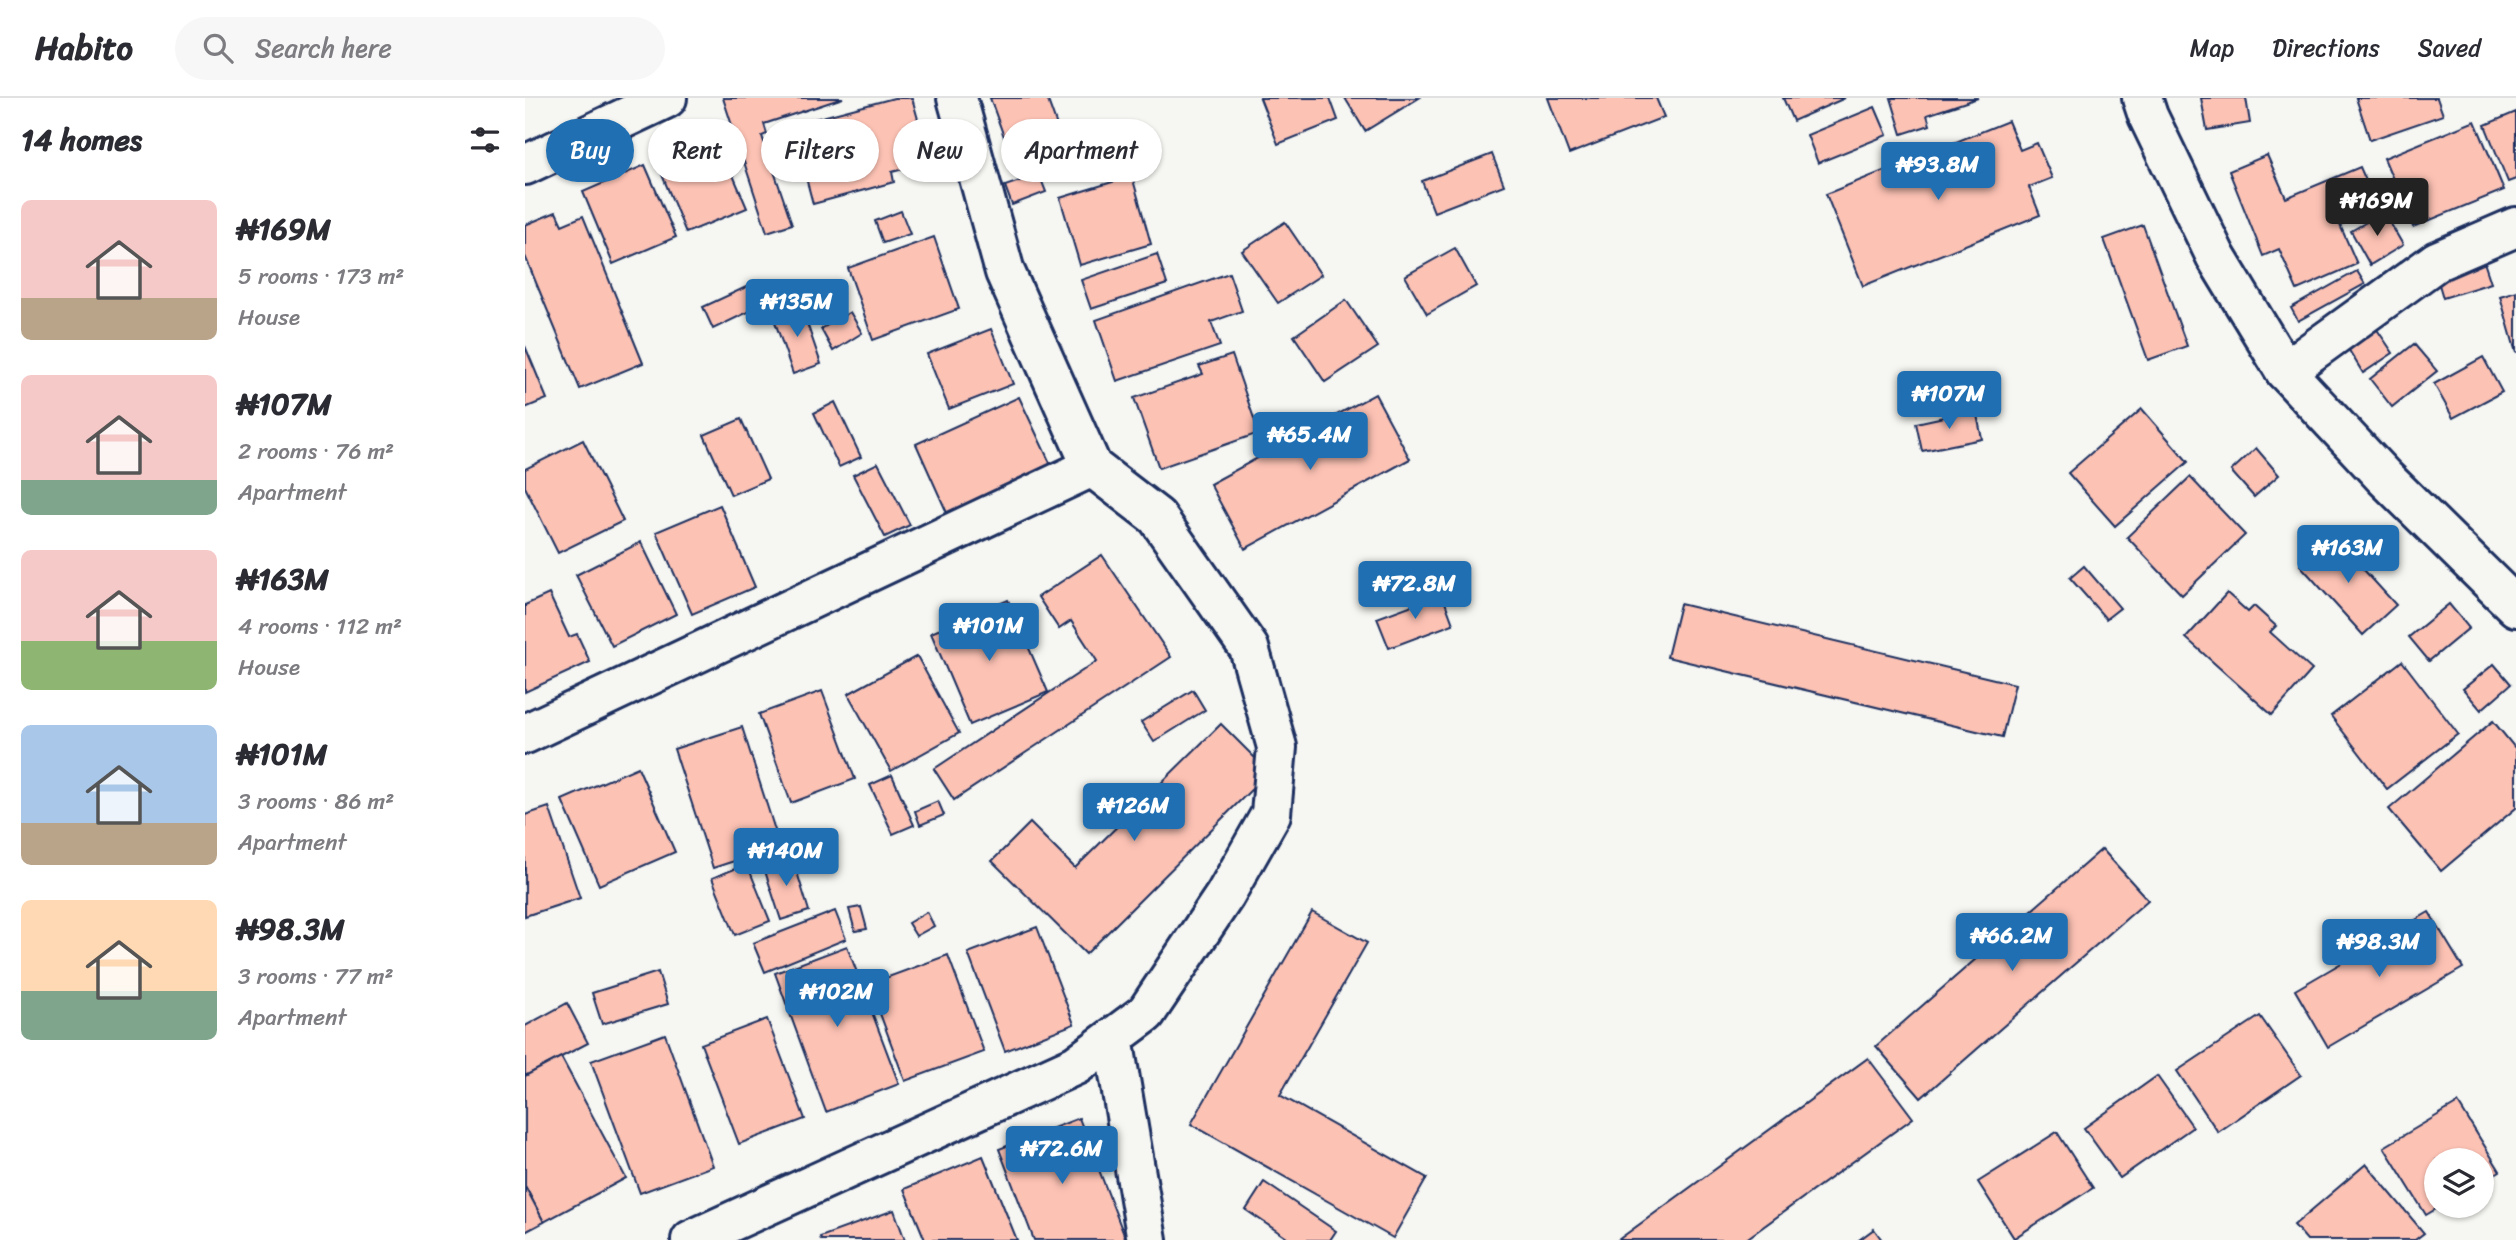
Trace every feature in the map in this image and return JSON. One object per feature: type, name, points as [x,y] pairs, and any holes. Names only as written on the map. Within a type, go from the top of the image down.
[{"type":"street","points":[[525,165],[667,98]]},
{"type":"street","points":[[691,1240],[1076,1065],[1146,1013],[1225,895],[1271,814],[1276,747],[1249,648],[1157,517],[1093,467],[1005,272],[957,98]]},
{"type":"street","points":[[2142,98],[2148,116],[2216,257],[2285,371],[2384,477],[2516,607]]},
{"type":"street","points":[[2285,371],[2437,261],[2516,227]]},
{"type":"street","points":[[525,734],[1093,467]]},
{"type":"street","points":[[1112,1038],[1147,1240]]},
{"type":"building","points":[[723,98],[843,98],[779,119],[761,119],[761,182],[778,182],[792,224],[767,232],[747,171],[747,119],[730,119]]},
{"type":"building","points":[[894,98],[912,98],[918,119],[893,119],[894,182],[813,204],[807,182],[879,182],[879,119],[815,119]]},
{"type":"building","points":[[990,98],[1047,98],[1055,119],[1001,119],[1001,128]]},
{"type":"building","points":[[1260,98],[1330,98],[1338,120],[1278,144]]},
{"type":"building","points":[[1345,98],[1419,98],[1365,131]]},
{"type":"building","points":[[1548,98],[1656,98],[1664,117],[1569,154]]},
{"type":"building","points":[[1783,98],[1845,98],[1793,121]]},
{"type":"building","points":[[1891,98],[1978,98],[1927,115],[1930,125],[1902,134]]},
{"type":"building","points":[[2201,98],[2246,98],[2250,123],[2207,130]]},
{"type":"building","points":[[2356,98],[2437,98],[2443,115],[2370,140]]},
{"type":"building","points":[[1875,107],[1887,135],[1818,163],[1807,135]]},
{"type":"building","points":[[2516,112],[2516,179],[2508,182],[2485,125]]},
{"type":"building","points":[[2008,121],[2020,150],[2037,143],[2052,178],[2029,187],[2040,215],[1863,286],[1826,194]]},
{"type":"building","points":[[2475,121],[2504,190],[2413,227],[2384,158]]},
{"type":"building","points":[[1492,154],[1504,185],[1434,212],[1422,181]]},
{"type":"building","points":[[2267,155],[2286,198],[2360,167],[2378,208],[2340,225],[2357,264],[2297,290],[2279,249],[2263,256],[2229,171]]},
{"type":"building","points":[[645,165],[648,182],[652,182],[676,237],[613,264],[583,192],[606,182],[634,182],[634,170]]},
{"type":"building","points":[[665,182],[736,182],[747,208],[686,233]]},
{"type":"building","points":[[1017,182],[1042,182],[1046,192],[1012,205],[1005,186]]},
{"type":"building","points":[[1112,182],[1134,182],[1151,244],[1080,265],[1060,198]]},
{"type":"building","points":[[901,211],[910,234],[883,243],[875,221]]},
{"type":"building","points":[[556,212],[562,225],[583,216],[643,363],[580,389],[525,256],[525,225]]},
{"type":"building","points":[[2384,212],[2403,245],[2370,265],[2351,231]]},
{"type":"building","points":[[1285,222],[1321,275],[1278,303],[1242,251]]},
{"type":"building","points":[[2143,225],[2187,346],[2148,360],[2104,239]]},
{"type":"building","points":[[934,237],[959,309],[873,340],[848,268]]},
{"type":"building","points":[[1455,248],[1476,286],[1427,314],[1405,276]]},
{"type":"building","points":[[1157,254],[1167,284],[1091,309],[1081,280]]},
{"type":"building","points":[[2482,256],[2491,283],[2443,298],[2435,271]]},
{"type":"building","points":[[2357,271],[2365,284],[2298,321],[2291,308]]},
{"type":"building","points":[[1229,273],[1242,311],[1211,322],[1220,346],[1117,381],[1096,320]]},
{"type":"building","points":[[759,281],[769,302],[713,329],[703,307]]},
{"type":"building","points":[[2516,291],[2516,353],[2500,296]]},
{"type":"building","points":[[1346,300],[1378,347],[1325,382],[1294,336]]},
{"type":"building","points":[[800,303],[821,364],[793,374],[772,313]]},
{"type":"building","points":[[850,312],[862,333],[833,351],[821,329]]},
{"type":"building","points":[[2376,328],[2393,353],[2363,373],[2347,347]]},
{"type":"building","points":[[991,329],[1013,384],[949,409],[927,354]]},
{"type":"building","points":[[2414,344],[2437,371],[2392,407],[2370,379]]},
{"type":"building","points":[[525,346],[547,399],[525,408]]},
{"type":"building","points":[[1232,355],[1259,433],[1159,468],[1134,398],[1203,374],[1199,366]]},
{"type":"building","points":[[2483,357],[2502,392],[2453,418],[2434,384]]},
{"type":"building","points":[[1375,394],[1410,459],[1245,549],[1210,484]]},
{"type":"building","points":[[1019,397],[1051,465],[947,513],[916,444]]},
{"type":"building","points":[[835,402],[861,457],[839,467],[814,413]]},
{"type":"building","points":[[2142,409],[2188,462],[2115,526],[2068,473]]},
{"type":"building","points":[[1976,410],[1982,439],[1922,451],[1916,423]]},
{"type":"building","points":[[741,419],[768,479],[731,495],[704,435]]},
{"type":"building","points":[[583,440],[623,521],[558,553],[525,487],[525,469]]},
{"type":"building","points":[[2256,448],[2279,475],[2254,497],[2231,471]]},
{"type":"building","points":[[878,463],[910,525],[885,537],[853,475]]},
{"type":"building","points":[[2190,477],[2245,535],[2182,595],[2127,537]]},
{"type":"building","points":[[720,505],[755,587],[692,614],[656,532]]},
{"type":"building","points":[[2333,536],[2396,605],[2363,635],[2300,565]]},
{"type":"building","points":[[641,542],[676,614],[612,646],[576,575]]},
{"type":"building","points":[[1102,555],[1171,657],[954,800],[934,769],[1097,661],[1071,621],[1059,629],[1038,597]]},
{"type":"building","points":[[2084,566],[2120,608],[2106,619],[2070,578]]},
{"type":"building","points":[[2227,593],[2248,612],[2254,606],[2276,626],[2270,632],[2312,670],[2272,715],[2186,638]]},
{"type":"building","points":[[549,594],[569,637],[577,634],[590,662],[525,692],[525,605]]},
{"type":"building","points":[[1442,594],[1453,624],[1389,648],[1377,618]]},
{"type":"building","points":[[1008,600],[1048,692],[970,725],[931,633]]},
{"type":"building","points":[[1680,604],[2015,684],[2002,737],[1667,657]]},
{"type":"building","points":[[2449,604],[2469,628],[2429,661],[2409,637]]},
{"type":"building","points":[[917,656],[959,733],[891,771],[848,694]]},
{"type":"building","points":[[2402,661],[2458,734],[2387,789],[2331,716]]},
{"type":"building","points":[[2494,664],[2511,684],[2481,710],[2463,689]]},
{"type":"building","points":[[1193,690],[1205,710],[1154,742],[1141,722]]},
{"type":"building","points":[[822,691],[855,779],[791,803],[759,714]]},
{"type":"building","points":[[2493,721],[2516,749],[2516,808],[2441,871],[2389,809]]},
{"type":"building","points":[[1221,724],[1269,772],[1086,954],[992,861],[1030,823],[1075,868]]},
{"type":"building","points":[[742,727],[780,846],[713,868],[674,749]]},
{"type":"building","points":[[638,767],[675,852],[599,885],[562,800]]},
{"type":"building","points":[[892,775],[914,825],[893,834],[870,785]]},
{"type":"building","points":[[938,801],[944,815],[920,825],[915,811]]},
{"type":"building","points":[[549,807],[580,898],[525,916],[525,815]]},
{"type":"building","points":[[2102,849],[2148,900],[1921,1098],[1876,1046]]},
{"type":"building","points":[[792,856],[809,911],[781,920],[763,865]]},
{"type":"building","points":[[747,864],[770,921],[735,935],[712,878]]},
{"type":"building","points":[[861,907],[867,929],[855,931],[849,909]]},
{"type":"building","points":[[835,911],[846,939],[765,972],[753,943]]},
{"type":"building","points":[[927,912],[934,926],[916,936],[908,923]]},
{"type":"building","points":[[1312,912],[1367,943],[1280,1095],[1427,1178],[1393,1238],[1191,1124]]},
{"type":"building","points":[[2429,912],[2463,968],[2328,1047],[2295,990]]},
{"type":"building","points":[[1037,927],[1074,1024],[1005,1051],[968,953]]},
{"type":"building","points":[[847,946],[899,1084],[826,1112],[775,973]]},
{"type":"building","points":[[948,955],[984,1052],[905,1081],[869,984]]},
{"type":"building","points":[[658,972],[668,1004],[602,1024],[592,993]]},
{"type":"building","points":[[567,1003],[588,1043],[525,1076],[525,1026]]},
{"type":"building","points":[[2260,1016],[2301,1075],[2218,1132],[2177,1071]]},
{"type":"building","points":[[767,1019],[805,1119],[739,1144],[701,1044]]},
{"type":"building","points":[[665,1034],[713,1166],[640,1193],[591,1061]]},
{"type":"building","points":[[561,1057],[626,1178],[544,1222],[525,1186],[525,1076]]},
{"type":"building","points":[[1868,1058],[1913,1118],[1745,1240],[1618,1240]]},
{"type":"building","points":[[2157,1076],[2193,1127],[2120,1178],[2084,1128]]},
{"type":"building","points":[[2458,1103],[2486,1148],[2424,1148],[2424,1212],[2384,1147]]},
{"type":"building","points":[[1079,1118],[1126,1240],[1034,1240],[999,1149]]},
{"type":"building","points":[[2057,1132],[2093,1188],[2014,1238],[1978,1182]]},
{"type":"building","points":[[983,1156],[1017,1240],[925,1240],[904,1189]]},
{"type":"building","points":[[2494,1161],[2500,1171],[2494,1174]]},
{"type":"building","points":[[2366,1164],[2424,1233],[2415,1240],[2307,1240],[2294,1225]]},
{"type":"building","points":[[1264,1182],[1336,1231],[1330,1240],[1290,1240],[1246,1210]]},
{"type":"building","points":[[525,1186],[544,1222],[525,1232]]},
{"type":"building","points":[[894,1210],[905,1240],[821,1240],[820,1237]]},
{"type":"building","points":[[1874,1229],[1882,1240],[1859,1240]]}]
